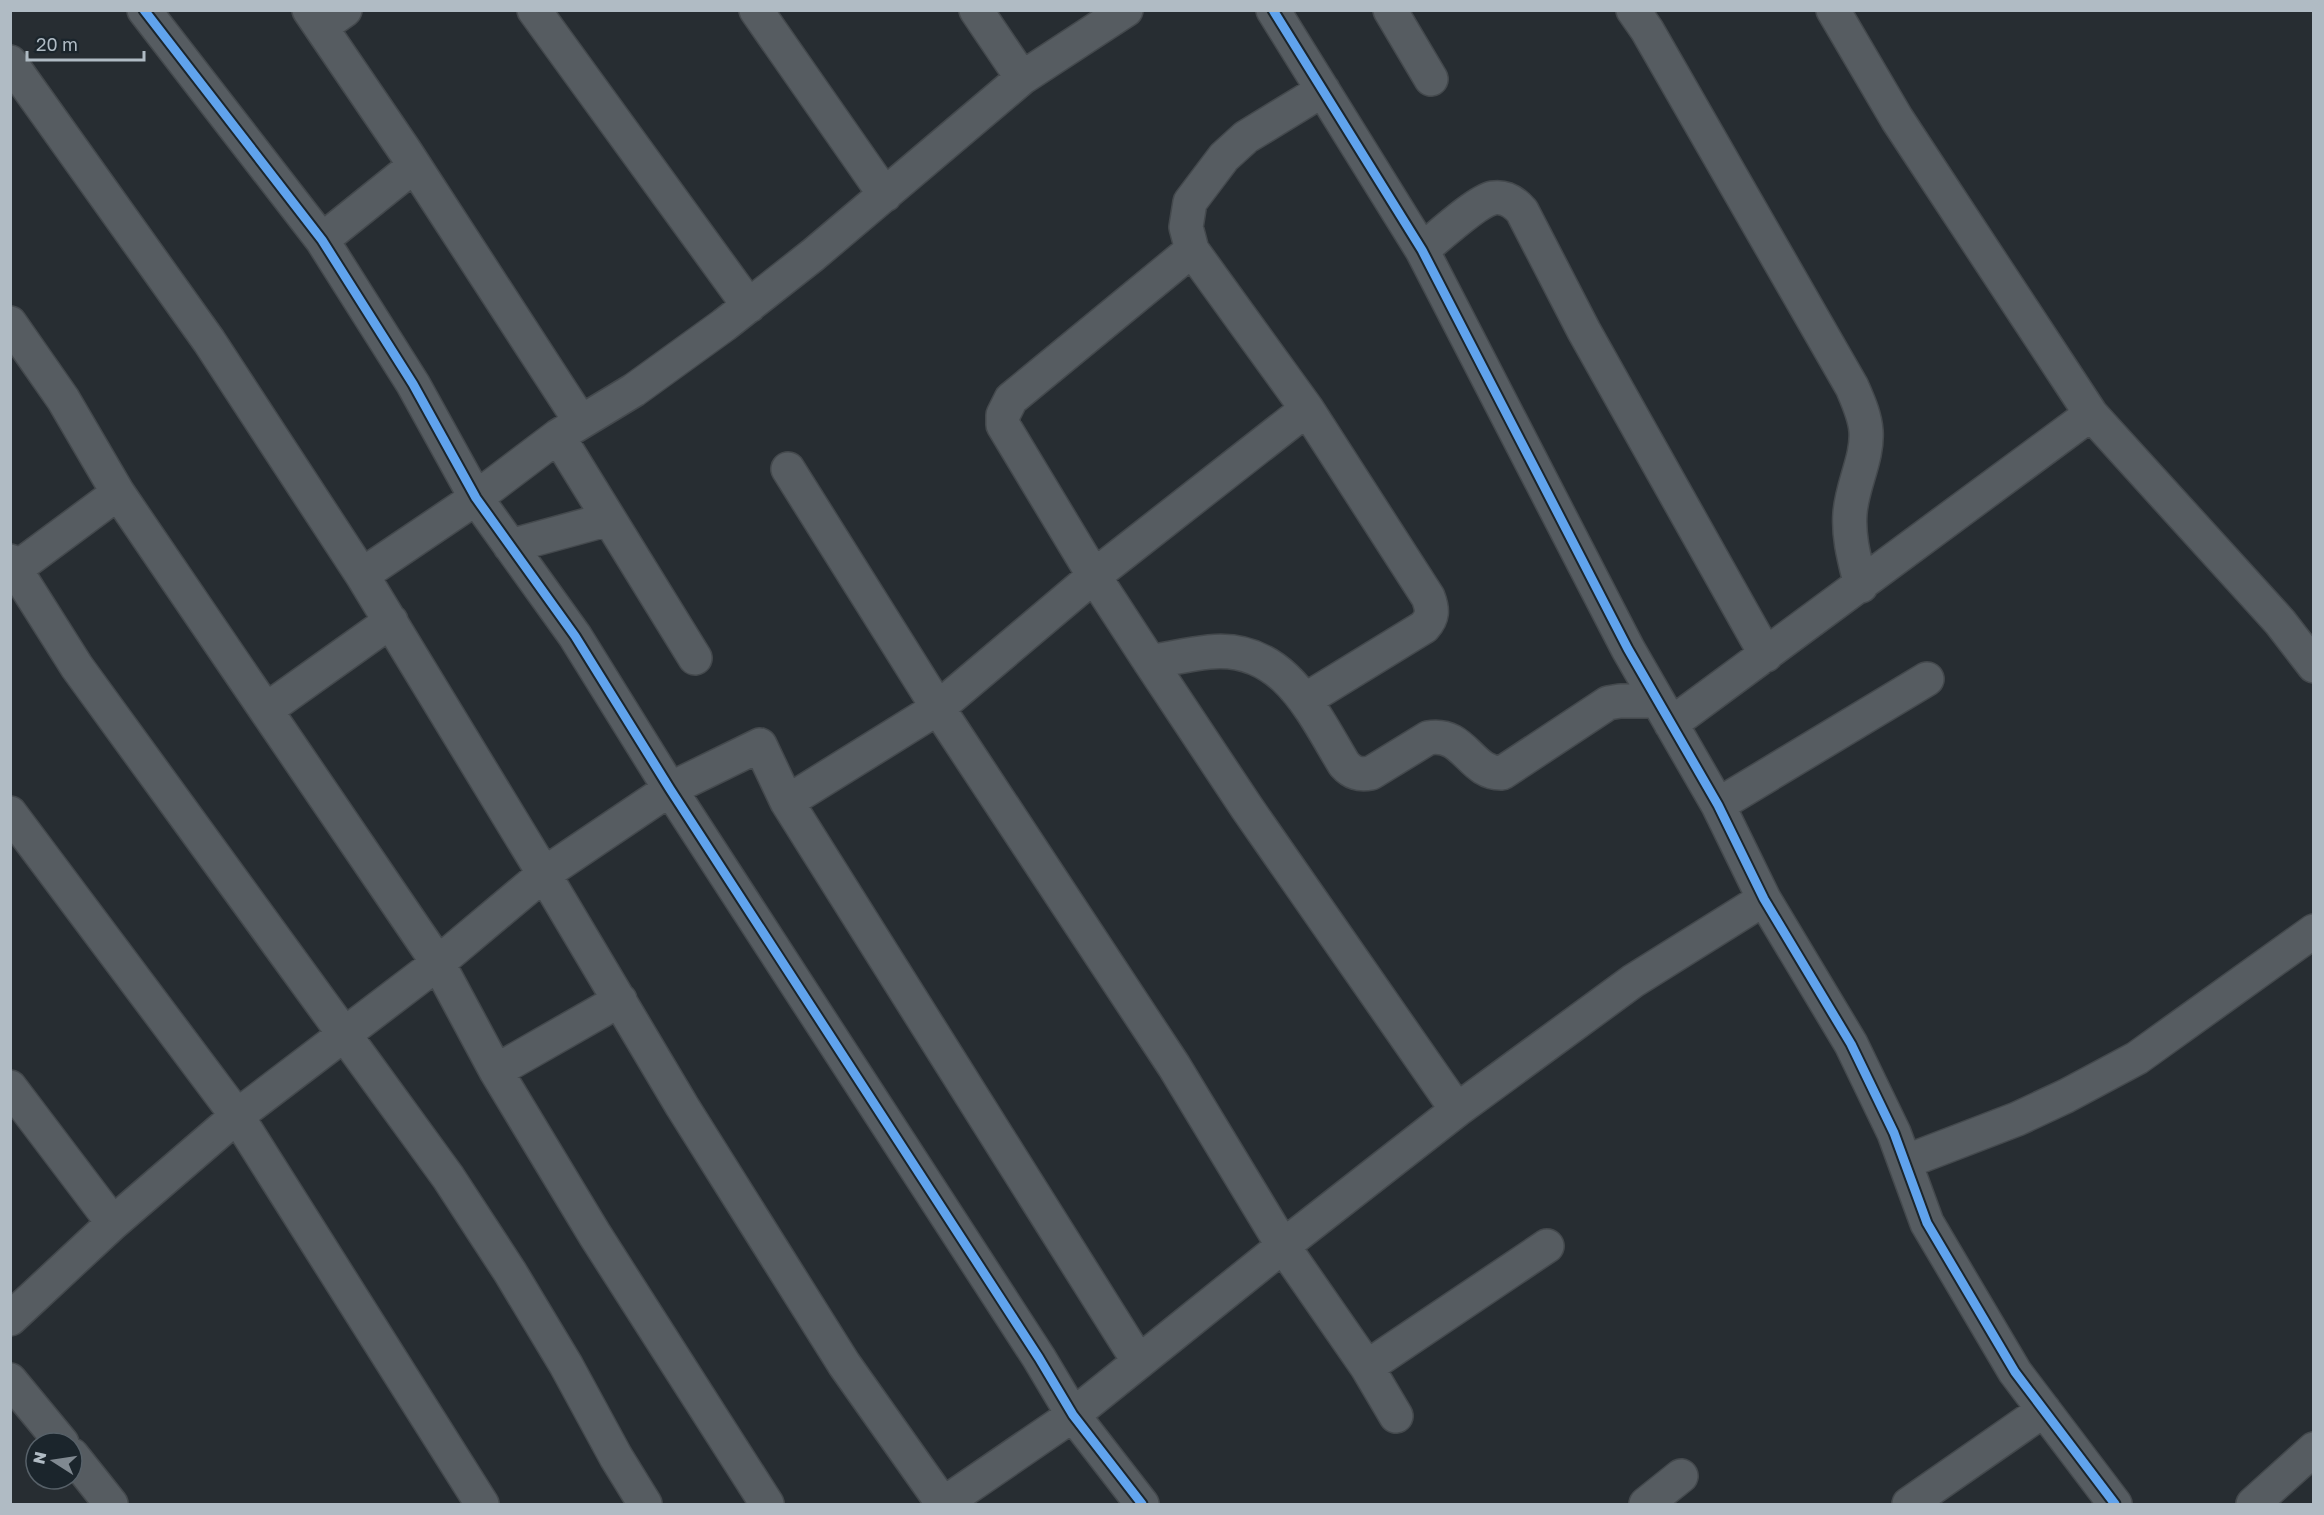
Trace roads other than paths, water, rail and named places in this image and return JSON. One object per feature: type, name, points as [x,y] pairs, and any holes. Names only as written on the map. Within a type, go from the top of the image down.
[{"type":"street","points":[[144,10],[322,240],[413,384],[476,498],[574,636],[1073,1414],[1142,1504]]},
{"type":"street","points":[[534,10],[749,306]]},
{"type":"street","points":[[756,10],[885,195]]},
{"type":"street","points":[[976,10],[1022,78]]},
{"type":"street","points":[[362,575],[476,498],[570,429],[634,390],[749,306],[885,195],[1022,78],[1126,10]]},
{"type":"street","points":[[1273,10],[1422,250],[1628,649],[1718,805],[1764,899],[1851,1044],[1894,1133],[1927,1223],[2015,1372],[2115,1504]]},
{"type":"street","points":[[1390,10],[1431,79]]},
{"type":"street","points":[[1633,10],[1647,30],[1851,387],[1861,409],[1866,432],[1863,456],[1854,487],[1849,537],[1861,586]]},
{"type":"street","points":[[1833,10],[1897,119],[2091,414],[2280,622],[2313,666]]},
{"type":"street","points":[[325,16],[570,429],[609,519],[695,658]]},
{"type":"street","points":[[10,62],[209,341],[362,575],[544,873],[682,1106],[844,1364],[943,1504],[1073,1414],[1457,1110],[1633,981],[1764,899]]},
{"type":"street","points":[[1305,700],[1424,627],[1431,619],[1432,613],[1428,597],[1307,409],[1192,250],[1186,227],[1190,202],[1224,157],[1246,137],[1323,90]]},
{"type":"street","points":[[322,240],[414,166]]},
{"type":"street","points":[[1422,250],[1492,198],[1504,198],[1515,203],[1522,211],[1584,331],[1766,655]]},
{"type":"street","points":[[1192,250],[1011,399],[1003,415],[1003,425],[1094,576],[1150,662],[1247,808],[1457,1110]]},
{"type":"street","points":[[10,323],[63,399],[118,493],[438,963],[496,1071],[595,1235],[767,1504]]},
{"type":"street","points":[[787,802],[938,708],[1094,576],[1307,409]]},
{"type":"street","points":[[1150,662],[1210,652],[1245,655],[1264,662],[1281,673],[1305,700],[1350,771],[1362,775],[1371,773],[1428,738],[1437,736],[1454,742],[1488,771],[1502,773],[1608,703],[1620,701],[1664,713],[1766,655],[2091,414]]},
{"type":"street","points":[[788,469],[938,708],[1174,1066],[1283,1246],[1367,1367],[1396,1416]]},
{"type":"street","points":[[118,493],[12,568],[77,667],[448,1177],[510,1272],[645,1504]]},
{"type":"street","points":[[510,546],[609,519]]},
{"type":"street","points":[[266,710],[391,621]]},
{"type":"street","points":[[1718,805],[1926,679]]},
{"type":"street","points":[[10,1319],[113,1223],[237,1116],[438,963],[544,873],[670,789],[760,745],[787,802],[1138,1362]]},
{"type":"street","points":[[10,813],[237,1116],[482,1504]]},
{"type":"street","points":[[1905,1162],[2017,1119],[2137,1058],[2313,931]]},
{"type":"street","points":[[496,1071],[620,1000]]},
{"type":"street","points":[[10,1087],[113,1223]]},
{"type":"street","points":[[1367,1367],[1547,1246]]},
{"type":"street","points":[[10,1380],[52,1431]]},
{"type":"street","points":[[1909,1504],[2044,1410]]},
{"type":"street","points":[[2253,1504],[2313,1449]]},
{"type":"street","points":[[84,1470],[111,1504]]},
{"type":"street","points":[[1646,1504],[1681,1476]]}]
